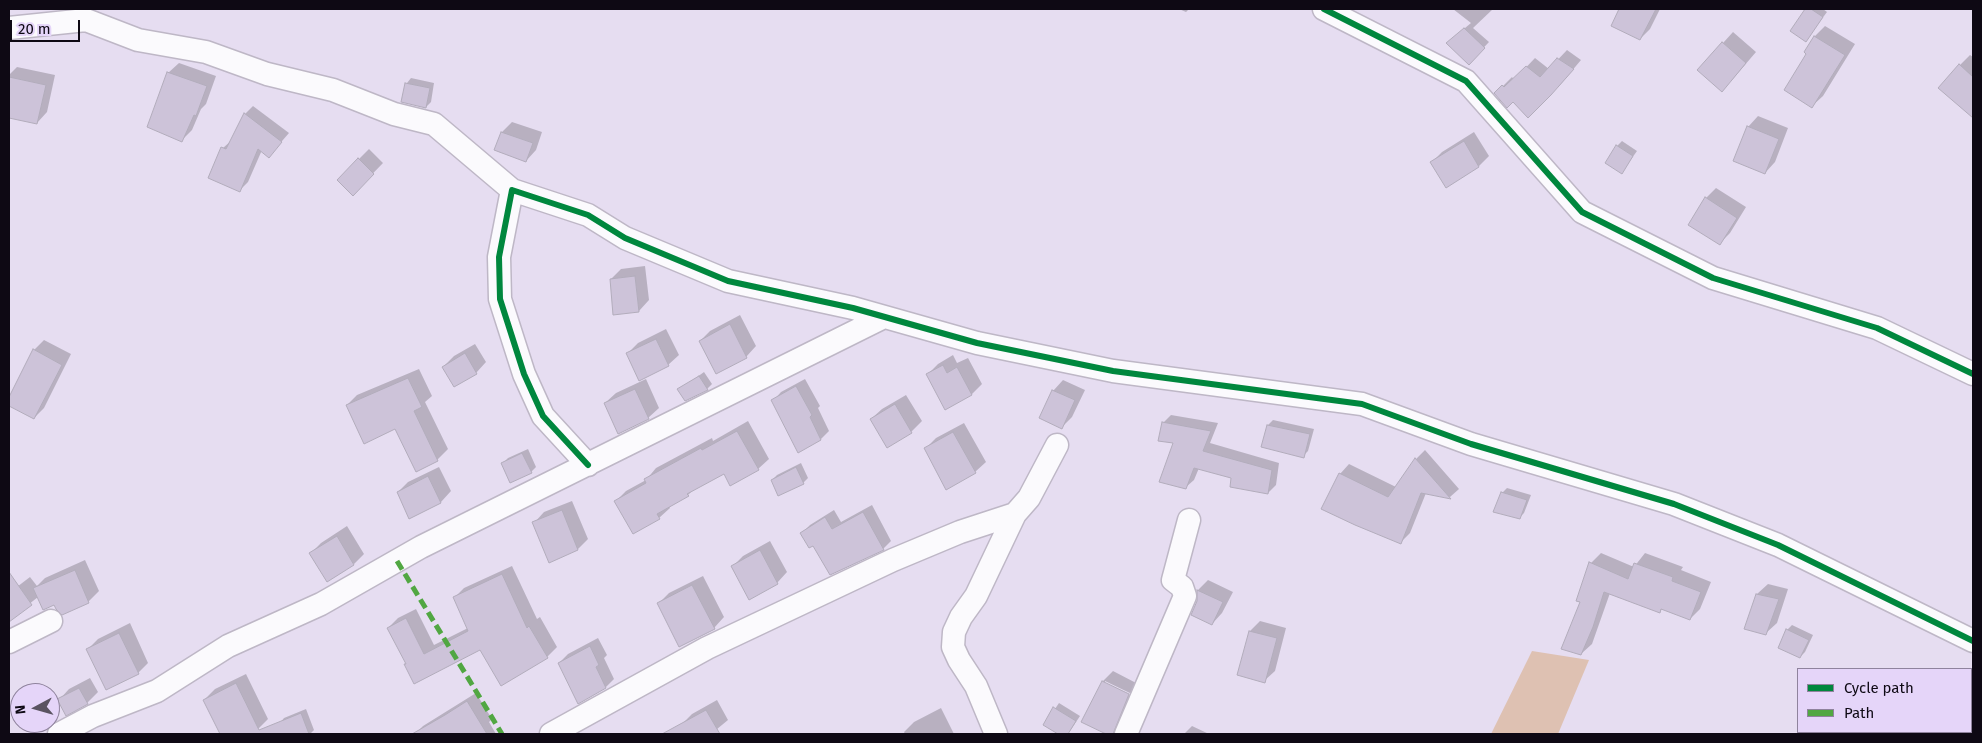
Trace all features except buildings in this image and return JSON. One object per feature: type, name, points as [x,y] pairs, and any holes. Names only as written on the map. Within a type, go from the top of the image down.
[{"type":"street","points":[[1324,9],[1466,81],[1582,212],[1713,278],[1877,328],[1973,374]]},
{"type":"street","points":[[9,28],[86,20],[138,40],[206,52],[267,74],[333,90],[394,114],[434,124],[512,190],[588,215],[625,238],[728,281],[853,308],[976,342],[1112,371],[1362,404],[1472,444],[1674,504],[1778,544],[1973,641]]},
{"type":"street","points":[[512,190],[499,257],[500,299],[524,374],[543,416],[588,465]]},
{"type":"street","points":[[58,734],[92,716],[157,691],[228,646],[320,604],[420,547],[884,317]]},
{"type":"street","points":[[996,734],[976,686],[953,647],[954,632],[961,617],[976,596],[1015,514],[1029,498],[1057,445]]},
{"type":"street","points":[[551,734],[715,644],[893,560],[960,532],[1015,514]]},
{"type":"street","points":[[1126,734],[1185,596],[1182,587],[1173,580],[1189,520]]},
{"type":"street","points":[[9,642],[51,621]]},
{"type":"shaded area","points":[[1532,651],[1589,660],[1558,734],[1491,734]]},
{"type":"marked path","points":[[397,561],[502,734]]},
{"type":"cycle path","points":[[1324,9],[1466,81],[1582,212],[1713,278],[1877,328],[1973,374]]},
{"type":"cycle path","points":[[588,465],[543,416],[524,374],[500,299],[499,257],[512,190],[588,215],[625,238],[728,281],[853,308],[977,343],[1113,371],[1362,404],[1471,444],[1674,504],[1778,545],[1973,641]]}]
